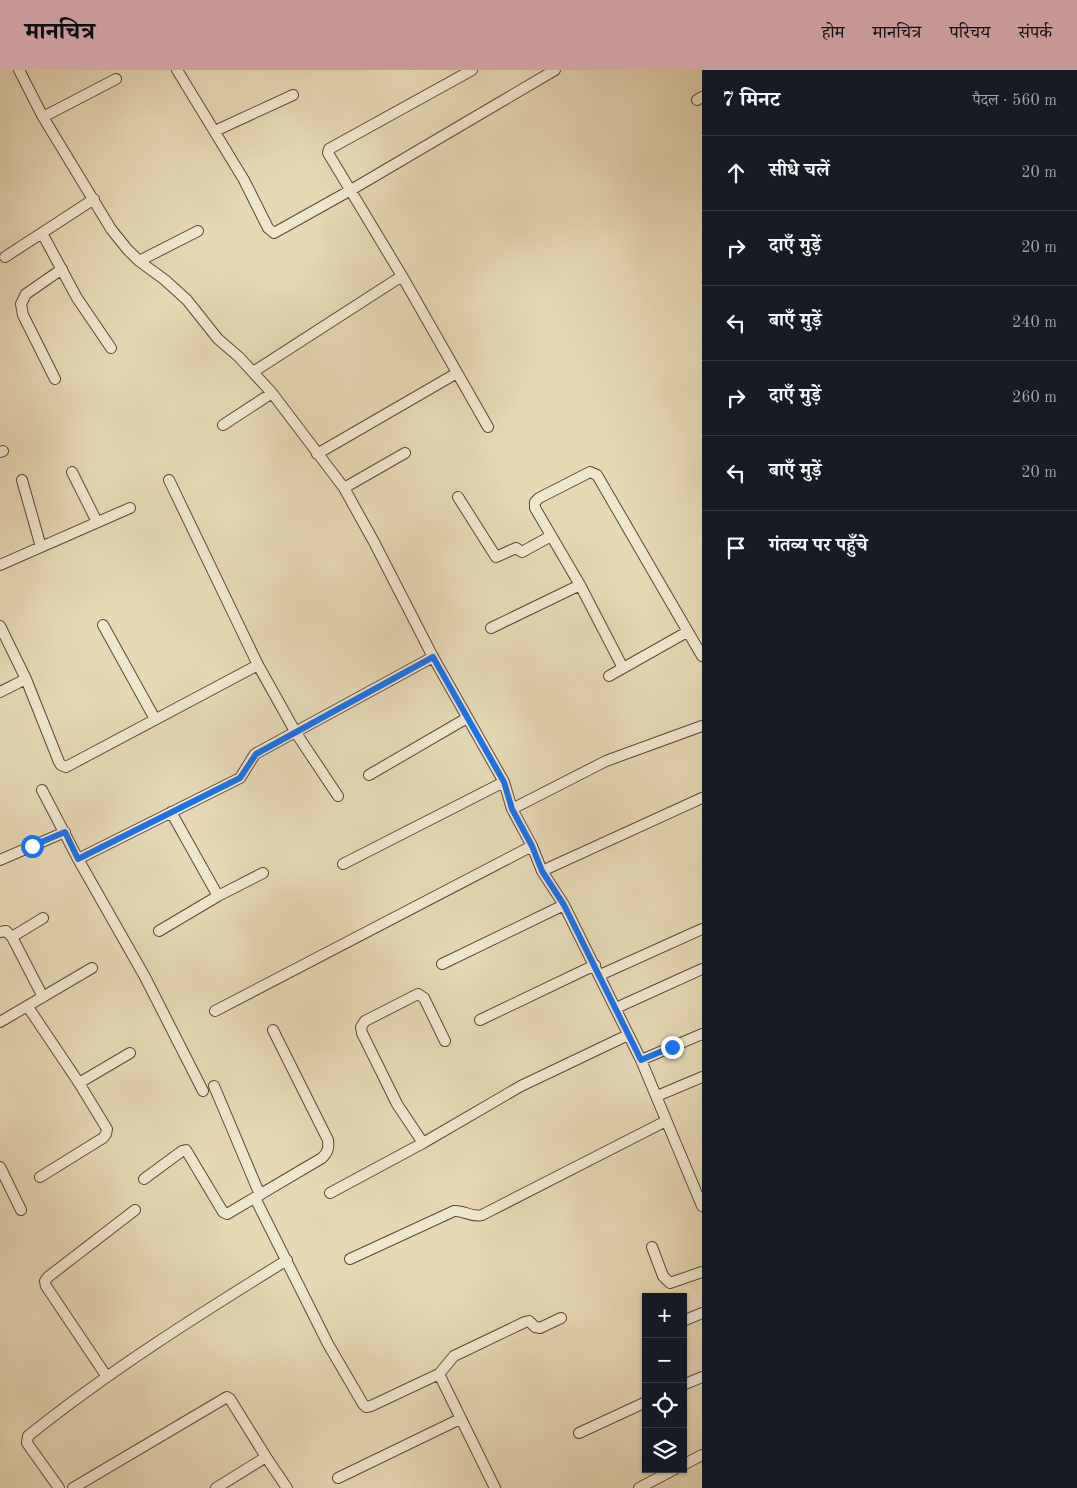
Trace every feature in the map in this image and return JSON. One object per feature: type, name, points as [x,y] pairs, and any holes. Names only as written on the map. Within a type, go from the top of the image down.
[{"type":"street","points":[[19,70],[44,117],[111,229],[139,261],[188,300],[218,340],[240,357],[272,393],[344,488],[433,657],[504,782],[512,809],[532,846],[542,871],[564,905],[641,1060],[702,1205]]},
{"type":"street","points":[[177,70],[244,180],[272,233],[278,232],[351,190],[555,70]]},
{"type":"street","points":[[472,70],[329,149],[328,155],[402,276],[488,427]]},
{"type":"street","points":[[44,117],[116,79]]},
{"type":"street","points":[[215,131],[293,95]]},
{"type":"street","points":[[6,257],[94,199]]},
{"type":"street","points":[[139,261],[198,231]]},
{"type":"street","points":[[42,233],[77,298],[111,348]]},
{"type":"street","points":[[55,379],[23,315],[21,304],[26,294],[62,269]]},
{"type":"street","points":[[253,372],[402,276]]},
{"type":"street","points":[[317,454],[457,373]]},
{"type":"street","points":[[223,425],[272,393]]},
{"type":"street","points":[[344,488],[406,453]]},
{"type":"street","points":[[72,472],[97,522]]},
{"type":"street","points":[[623,668],[580,585],[535,511],[535,502],[539,498],[588,473],[594,473],[702,656]]},
{"type":"street","points":[[22,480],[41,547]]},
{"type":"street","points":[[169,480],[258,665],[296,732],[338,796]]},
{"type":"street","points":[[458,497],[496,558],[516,548],[520,552],[524,552],[551,536]]},
{"type":"street","points":[[0,565],[130,508]]},
{"type":"street","points":[[491,628],[580,585]]},
{"type":"street","points":[[103,625],[155,719]]},
{"type":"street","points":[[0,626],[26,679],[59,762],[63,766],[68,767],[258,665]]},
{"type":"street","points":[[609,676],[687,632]]},
{"type":"street","points":[[78,859],[240,778],[256,754],[433,657]]},
{"type":"street","points":[[0,692],[26,679]]},
{"type":"street","points":[[369,776],[467,718]]},
{"type":"street","points":[[512,809],[606,761],[702,726]]},
{"type":"street","points":[[343,864],[504,782]]},
{"type":"street","points":[[42,790],[78,859],[145,977],[203,1091]]},
{"type":"street","points":[[542,871],[702,798]]},
{"type":"street","points":[[171,812],[218,896]]},
{"type":"street","points":[[0,860],[65,832]]},
{"type":"street","points":[[214,1011],[532,846]]},
{"type":"street","points":[[159,931],[218,896],[263,873]]},
{"type":"street","points":[[442,964],[564,905]]},
{"type":"street","points":[[12,938],[43,918]]},
{"type":"street","points":[[480,1020],[597,970],[702,929]]},
{"type":"street","points":[[0,932],[6,931],[12,938],[43,997]]},
{"type":"street","points":[[0,1022],[92,968]]},
{"type":"street","points":[[616,1008],[702,969]]},
{"type":"street","points":[[423,1143],[397,1104],[362,1033],[361,1027],[365,1021],[418,994],[424,998],[445,1041]]},
{"type":"street","points":[[28,1007],[80,1083],[106,1127],[106,1134],[103,1138],[40,1177]]},
{"type":"street","points":[[144,1179],[186,1150],[225,1213],[230,1213],[322,1158],[329,1149],[328,1140],[273,1030]]},
{"type":"street","points":[[641,1060],[702,1034]]},
{"type":"street","points":[[330,1193],[423,1143],[522,1086],[628,1035]]},
{"type":"street","points":[[80,1083],[130,1053]]},
{"type":"street","points":[[657,1096],[702,1077]]},
{"type":"street","points":[[214,1086],[257,1197],[328,1344],[365,1406],[371,1406],[439,1374],[454,1356],[525,1322],[529,1321],[535,1327],[540,1328],[561,1318]]},
{"type":"street","points":[[350,1259],[454,1211],[463,1211],[478,1217],[666,1121]]},
{"type":"street","points":[[0,1167],[20,1210]]},
{"type":"street","points":[[107,1377],[46,1286],[45,1281],[135,1210]]},
{"type":"street","points":[[652,1247],[663,1276],[670,1282],[702,1272]]},
{"type":"street","points":[[59,1488],[27,1443],[27,1438],[107,1377],[234,1292],[287,1260]]},
{"type":"street","points":[[687,1319],[702,1313]]},
{"type":"street","points":[[439,1374],[494,1488]]},
{"type":"street","points":[[687,1384],[702,1377]]},
{"type":"street","points":[[73,1488],[226,1397],[230,1399],[287,1488]]},
{"type":"street","points":[[580,1433],[642,1404]]},
{"type":"street","points":[[338,1478],[460,1419]]},
{"type":"street","points":[[687,1463],[702,1455]]},
{"type":"street","points":[[216,1488],[266,1457]]},
{"type":"street","points":[[639,1488],[667,1473]]},
{"type":"route","points":[[32,846],[65,832],[78,859],[240,778],[252,757],[256,754],[433,657],[504,782],[512,809],[532,846],[542,871],[564,905],[600,974],[641,1060],[672,1047]]}]
